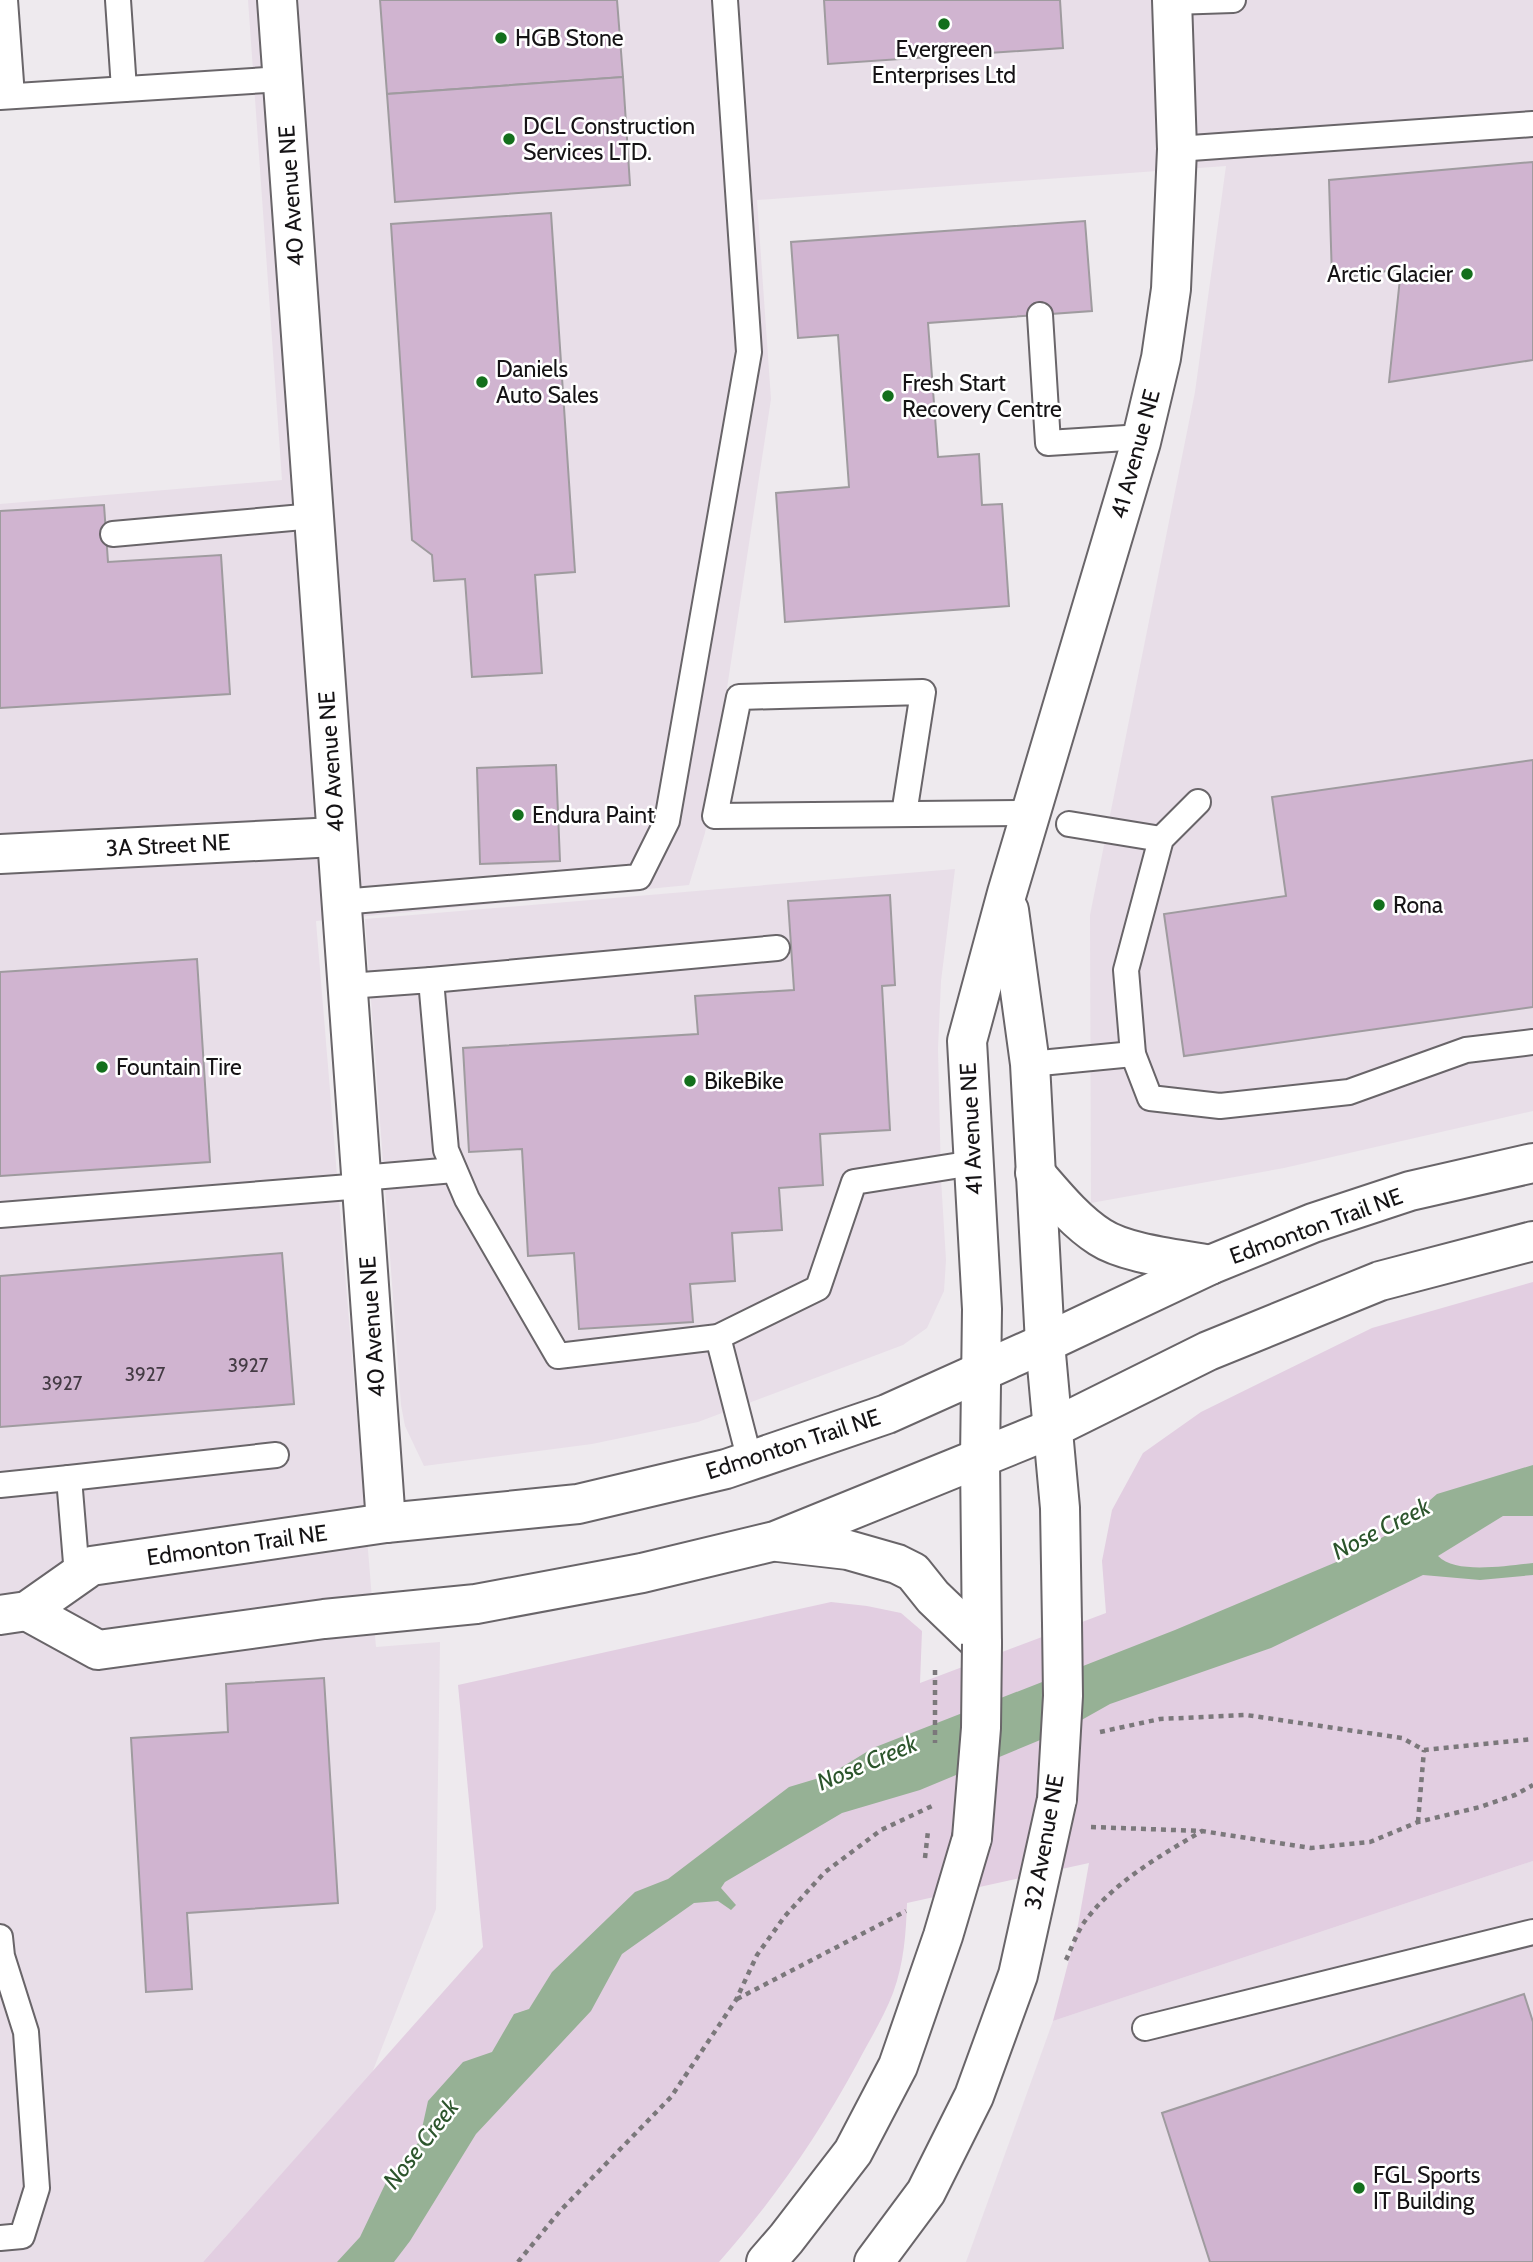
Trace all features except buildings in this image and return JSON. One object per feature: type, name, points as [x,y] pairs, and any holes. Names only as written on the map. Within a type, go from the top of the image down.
[{"type":"main road","name":"40 Avenue NE","points":[[277,0],[386,1523]]},
{"type":"main road","name":"41 Avenue NE","points":[[980,1371],[982,1309],[967,1041],[1007,893],[1142,438],[1161,358],[1171,289],[1177,149],[1172,1]]},
{"type":"main road","name":"3A Street NE","points":[[0,854],[336,837]]},
{"type":"main road","name":"41 Avenue NE","points":[[1007,893],[1030,1064],[1045,1343]]},
{"type":"main road","name":"Edmonton Trail NE","points":[[13,1613],[91,1566],[386,1523],[578,1504],[726,1469],[887,1413],[1045,1343],[1210,1265],[1313,1223],[1410,1191],[1533,1163]]},
{"type":"main road","points":[[1035,1173],[1061,1203],[1102,1238],[1137,1251],[1210,1265]]},
{"type":"main road","name":"Edmonton Trail NE","points":[[13,1613],[98,1650],[324,1619],[476,1604],[642,1573],[775,1541],[1051,1429],[1208,1351],[1380,1281],[1533,1241]]},
{"type":"main road","name":"32 Avenue NE","points":[[874,2262],[926,2192],[974,2095],[1018,1975],[1056,1799],[1063,1696],[1060,1508],[1045,1343]]},
{"type":"main road","points":[[766,2262],[853,2152],[898,2066],[943,1936],[972,1838],[981,1728],[980,1371]]},
{"type":"main road","points":[[775,1541],[848,1550],[897,1564],[913,1572],[933,1597],[982,1644]]},
{"type":"lane","points":[[5,0],[6,97],[283,79]]},
{"type":"lane","points":[[118,0],[124,89]]},
{"type":"lane","points":[[341,902],[639,877],[667,821],[749,352],[725,0]]},
{"type":"lane","points":[[1172,1],[1233,0]]},
{"type":"lane","points":[[1177,149],[1533,124]]},
{"type":"lane","points":[[1040,315],[1048,443],[1142,438]]},
{"type":"lane","points":[[113,534],[314,516]]},
{"type":"lane","points":[[904,814],[923,692],[739,697],[715,816],[1031,813]]},
{"type":"lane","points":[[1198,802],[1161,839],[1126,970],[1133,1054],[1150,1098],[1220,1106],[1349,1092],[1466,1051],[1533,1042]]},
{"type":"lane","points":[[1069,824],[1161,839]]},
{"type":"lane","points":[[348,986],[778,948]]},
{"type":"lane","points":[[431,980],[446,1150],[467,1199],[558,1356],[718,1337],[818,1288],[853,1182],[973,1163]]},
{"type":"lane","points":[[1030,1064],[1133,1054]]},
{"type":"lane","points":[[0,1216],[361,1182],[454,1170]]},
{"type":"lane","points":[[718,1337],[750,1461]]},
{"type":"lane","points":[[0,1485],[276,1455]]},
{"type":"lane","points":[[69,1478],[77,1575]]},
{"type":"lane","points":[[1145,2028],[1533,1932]]},
{"type":"lane","points":[[0,2238],[22,2236],[37,2188],[26,2032],[1,1950]]},
{"type":"path","points":[[934,1670],[935,1753]]},
{"type":"path","points":[[1418,1822],[1424,1749]]},
{"type":"path","points":[[1090,1827],[1202,1831],[1311,1848],[1370,1842],[1418,1822],[1480,1807],[1515,1795],[1533,1785]]},
{"type":"path","points":[[925,1858],[933,1793]]},
{"type":"path","points":[[1065,1961],[1084,1923],[1101,1902],[1143,1867],[1202,1831]]},
{"type":"path","points":[[736,2000],[911,1909]]},
{"type":"shaded area","points":[[248,0],[1533,0],[1533,1111],[1284,1168],[1091,1203],[1090,915],[1195,392],[1226,166],[757,200],[771,399],[705,833],[689,885],[316,921],[376,1647],[440,1642],[436,1909],[372,2073],[203,2262],[0,2262],[0,504],[282,480]]},
{"type":"shaded area","points":[[955,869],[941,981],[938,1049],[946,1260],[944,1291],[927,1328],[903,1345],[698,1422],[592,1444],[424,1466],[405,1426],[401,1405],[365,919]]},
{"type":"shaded area","points":[[1533,1282],[1533,1861],[1053,2021],[1078,1925],[1089,1863],[907,1903],[900,1970],[881,2020],[810,2142],[776,2192],[719,2262],[203,2262],[483,1947],[458,1685],[831,1602],[901,1613],[922,1631],[920,1683],[1106,1613],[1102,1561],[1112,1510],[1143,1453],[1201,1412],[1372,1328]]},
{"type":"shaded area","points":[[1533,1861],[1533,2262],[966,2262],[1053,2021]]},
{"type":"water","name":"Nose Creek","points":[[1533,1465],[1533,1516],[1503,1516],[1438,1556],[1446,1562],[1470,1567],[1533,1563],[1533,1575],[1480,1580],[1423,1575],[1271,1648],[1110,1704],[1062,1731],[920,1790],[842,1813],[725,1882],[721,1888],[736,1905],[731,1910],[718,1901],[694,1903],[622,1954],[591,2011],[476,2134],[410,2241],[394,2262],[337,2262],[360,2237],[390,2174],[419,2142],[428,2101],[463,2062],[492,2052],[514,2014],[529,2009],[552,1972],[635,1892],[668,1879],[789,1787],[829,1775],[873,1748],[1175,1630],[1353,1555],[1398,1528],[1437,1494]]},
{"type":"place","name":"Evergreen Enterprises Ltd","points":[[944,24]]},
{"type":"place","name":"HGB Stone","points":[[501,38]]},
{"type":"place","name":"DCL Construction Services LTD.","points":[[509,139]]},
{"type":"place","name":"Arctic Glacier","points":[[1467,274]]},
{"type":"place","name":"Daniels Auto Sales","points":[[482,382]]},
{"type":"place","name":"Fresh Start Recovery Centre","points":[[888,396]]},
{"type":"place","name":"Endura Paint","points":[[518,815]]},
{"type":"place","name":"Rona","points":[[1379,905]]},
{"type":"place","name":"Fountain Tire","points":[[102,1067]]},
{"type":"place","name":"BikeBike","points":[[690,1081]]},
{"type":"place","name":"FGL Sports IT Building","points":[[1359,2188]]}]
